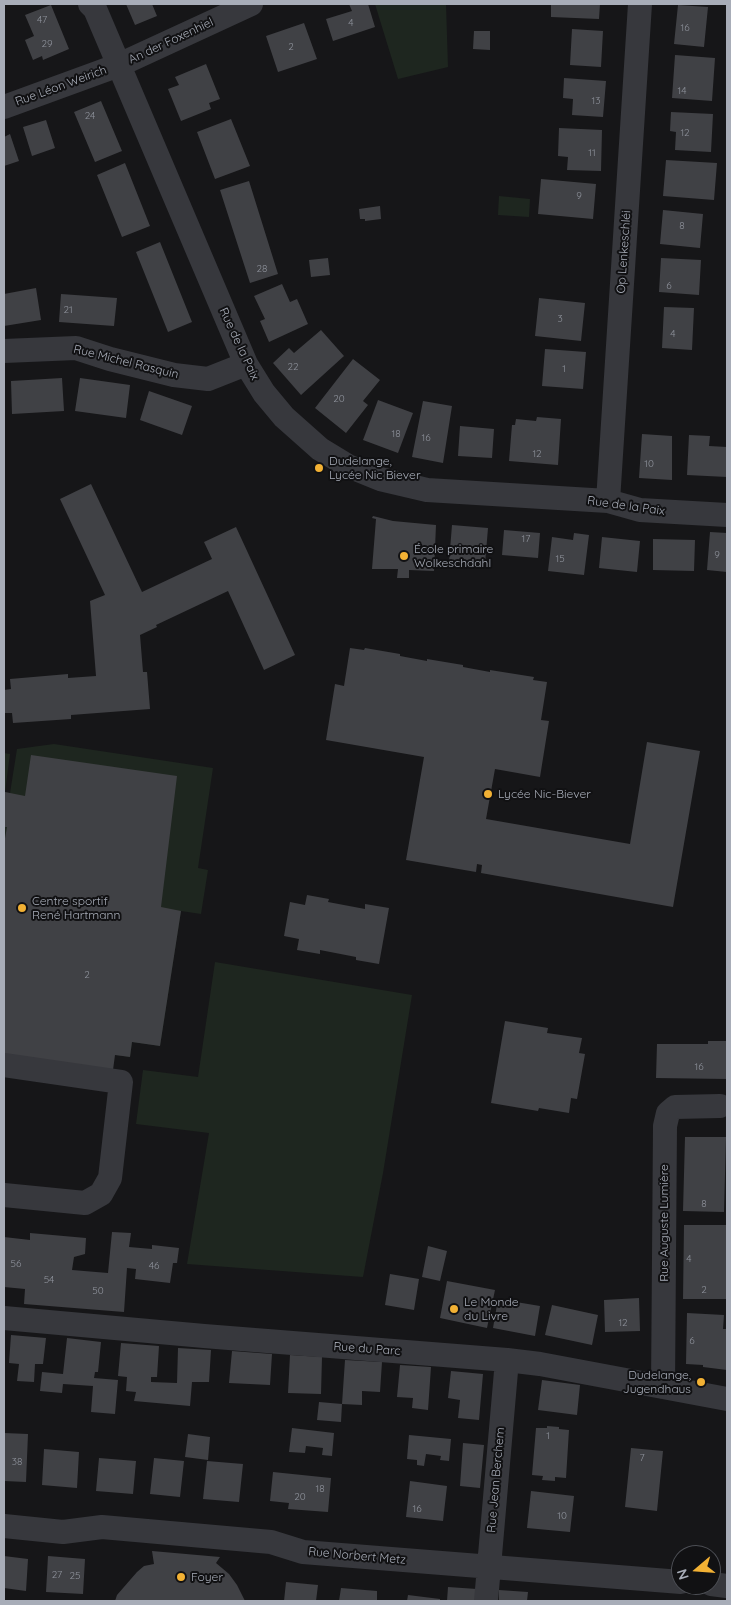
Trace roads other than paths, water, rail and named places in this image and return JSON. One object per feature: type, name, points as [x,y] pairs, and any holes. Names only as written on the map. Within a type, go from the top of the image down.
[{"type":"street","name":"Rue de la Paix","points":[[90,4],[95,9],[246,364],[264,394],[279,411],[320,449],[348,466],[380,479],[427,490],[608,501],[640,510],[727,515]]},
{"type":"street","name":"An der Foxenhiel","points":[[119,65],[250,4]]},
{"type":"street","name":"Op Lenkeschléi","points":[[608,501],[640,4]]},
{"type":"street","name":"Rue Léon Weirich","points":[[4,106],[119,65]]},
{"type":"street","name":"Rue Michel Rasquin","points":[[4,351],[76,348],[110,360],[174,375],[208,379],[246,364]]},
{"type":"street","points":[[4,1065],[121,1082],[110,1178],[101,1194],[85,1203],[4,1195]]},
{"type":"street","name":"Rue Auguste Lumière","points":[[663,1387],[664,1126],[668,1113],[675,1107],[720,1106]]},
{"type":"street","name":"Rue du Parc","points":[[4,1318],[507,1360],[540,1364],[727,1399]]},
{"type":"street","name":"Rue Jean Berchem","points":[[486,1601],[507,1360]]},
{"type":"street","name":"Rue Norbert Metz","points":[[4,1526],[63,1532],[102,1527],[271,1542],[303,1552],[671,1581]]},
{"type":"place","name":"Dudelange, Lycée Nic Biever","points":[[319,468]]},
{"type":"place","name":"École primaire Wolkeschdahl","points":[[404,556]]},
{"type":"place","name":"Lycée Nic-Biever","points":[[488,794]]},
{"type":"place","name":"Centre sportif René Hartmann","points":[[22,908]]},
{"type":"place","name":"Le Monde du Livre","points":[[454,1309]]},
{"type":"place","name":"Dudelange, Jugendhaus","points":[[701,1382]]},
{"type":"place","name":"Foyer","points":[[181,1577]]}]
